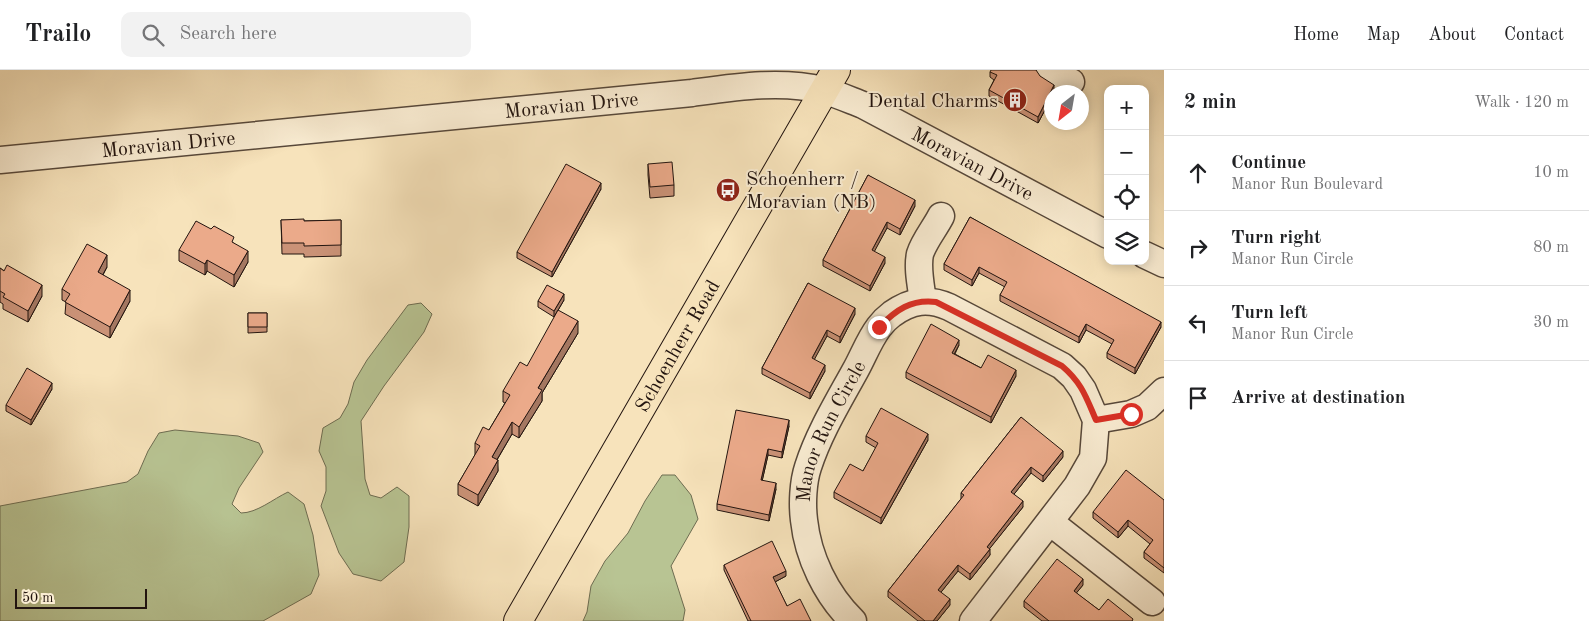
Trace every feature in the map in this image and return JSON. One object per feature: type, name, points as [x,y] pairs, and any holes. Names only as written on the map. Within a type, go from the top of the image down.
[{"type":"main road","name":"Schoenherr Road","points":[[520,618],[830,80]]},
{"type":"street","name":"Moravian Drive","points":[[0,160],[692,93],[745,86],[790,85],[830,80],[863,105],[1104,233]]},
{"type":"street","points":[[942,216],[922,248],[920,255],[919,263],[923,300],[949,307],[1062,366],[1074,377],[1083,390],[1096,420],[1093,458],[1077,486],[973,621]]},
{"type":"street","points":[[1149,257],[1164,264]]},
{"type":"street","name":"Manor Run Circle","points":[[853,621],[830,592],[814,564],[804,520],[804,495],[808,469],[832,413],[879,327],[901,308],[923,300]]},
{"type":"street","points":[[1096,420],[1131,414],[1147,407],[1164,391]]},
{"type":"street","points":[[1050,522],[1152,602]]},
{"type":"green space","points":[[421,303],[432,314],[424,332],[361,421],[365,479],[370,495],[381,498],[397,487],[409,496],[409,527],[404,562],[381,581],[353,574],[339,553],[321,506],[326,491],[326,467],[319,451],[323,428],[340,418],[348,404],[354,382],[367,360],[408,305]]},
{"type":"green space","points":[[175,430],[238,436],[259,443],[263,452],[239,488],[232,504],[241,513],[253,511],[288,492],[304,504],[313,535],[319,575],[311,594],[263,621],[0,621],[0,506],[127,482],[138,474],[148,451],[159,433]]},
{"type":"green space","points":[[662,475],[675,475],[691,495],[698,519],[671,566],[685,610],[683,621],[583,621],[587,612],[591,586],[605,561],[628,533],[645,501]]},
{"type":"building","points":[[991,70],[1036,70],[1040,76],[1054,85],[1044,85],[1044,105],[1038,117],[989,90],[997,75],[990,72]]},
{"type":"building","points":[[672,162],[674,185],[650,187],[648,164]]},
{"type":"building","points":[[566,164],[601,183],[552,272],[517,252]]},
{"type":"building","points":[[868,175],[915,200],[900,229],[887,222],[872,250],[885,257],[870,286],[823,260]]},
{"type":"building","points":[[970,217],[1161,322],[1135,368],[1107,353],[1114,340],[1086,324],[1079,337],[1000,295],[1007,282],[979,267],[972,280],[944,264]]},
{"type":"building","points":[[304,219],[304,221],[341,220],[341,245],[304,246],[304,243],[282,243],[281,220]]},
{"type":"building","points":[[196,221],[211,229],[214,226],[234,237],[232,242],[248,251],[234,275],[207,260],[205,264],[179,250]]},
{"type":"building","points":[[87,244],[107,255],[98,272],[130,290],[110,327],[65,302],[70,294],[62,289]]},
{"type":"building","points":[[7,265],[42,285],[28,311],[3,297],[5,294],[0,291],[0,268],[4,271]]},
{"type":"building","points":[[808,283],[855,308],[840,337],[827,330],[812,358],[825,365],[810,393],[762,368]]},
{"type":"building","points":[[547,285],[564,294],[554,311],[538,301]]},
{"type":"building","points":[[558,310],[578,321],[538,388],[542,390],[519,427],[512,422],[492,457],[498,460],[478,495],[458,484],[480,446],[475,443],[483,427],[489,430],[510,395],[503,391],[520,362],[527,366]]},
{"type":"building","points":[[248,313],[267,313],[267,327],[248,327]]},
{"type":"building","points":[[931,324],[959,340],[952,353],[981,368],[988,355],[1016,370],[991,417],[906,372]]},
{"type":"building","points":[[27,368],[52,383],[31,420],[6,405]]},
{"type":"building","points":[[881,408],[928,434],[881,518],[834,492],[850,464],[863,471],[878,443],[866,436]]},
{"type":"building","points":[[736,410],[789,420],[782,452],[768,449],[761,480],[776,483],[769,515],[717,504]]},
{"type":"building","points":[[1021,417],[1063,451],[1043,476],[1031,467],[1011,492],[1023,501],[987,547],[990,549],[970,574],[958,565],[938,590],[950,599],[933,621],[925,621],[888,591],[964,495],[961,493]]},
{"type":"building","points":[[1126,470],[1164,500],[1164,568],[1144,552],[1153,540],[1128,520],[1118,532],[1093,512]]},
{"type":"building","points":[[772,541],[786,571],[773,577],[787,606],[800,599],[811,621],[751,621],[724,565]]},
{"type":"building","points":[[1057,559],[1083,579],[1074,591],[1099,610],[1108,599],[1133,619],[1132,621],[1049,621],[1024,601]]},
{"type":"place","name":"Dental Charms","points":[[1015,100]]},
{"type":"place","name":"Schoenherr / Moravian (NB)","points":[[728,190]]},
{"type":"route","points":[[879,327],[901,308],[923,300],[936,302],[1062,366],[1074,377],[1083,390],[1096,420],[1131,414]]}]
